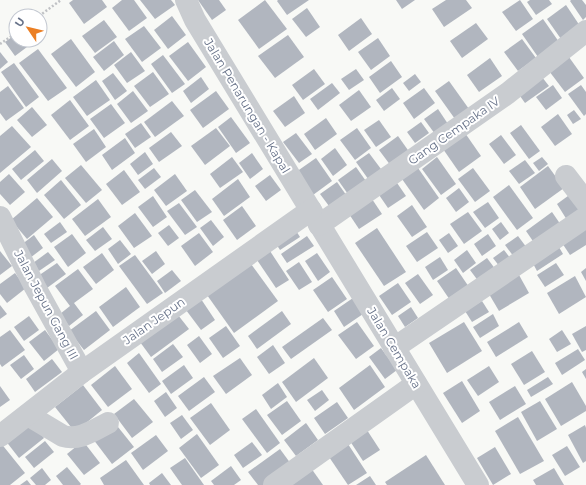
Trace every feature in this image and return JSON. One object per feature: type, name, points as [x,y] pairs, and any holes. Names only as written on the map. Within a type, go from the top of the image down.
[{"type":"street","name":"Jalan Penarungan - Kapal","points":[[186,0],[195,20],[315,218]]},
{"type":"street","name":"Gang Cempaka IV","points":[[315,218],[508,93],[586,31]]},
{"type":"street","points":[[566,176],[586,202]]},
{"type":"street","name":"Jalan Jepun Gang III","points":[[0,217],[35,287],[82,372]]},
{"type":"street","points":[[394,348],[586,217]]},
{"type":"street","name":"Jalan Cempaka","points":[[315,218],[478,485]]},
{"type":"street","name":"Jalan Jepun","points":[[0,436],[82,372],[315,218]]},
{"type":"street","points":[[274,485],[416,384]]},
{"type":"street","points":[[28,415],[69,438],[74,438],[89,433],[108,423]]},
{"type":"path","points":[[48,9],[61,0]]},
{"type":"building","points":[[73,0],[102,0],[107,7],[84,24],[69,3]]},
{"type":"building","points":[[122,0],[134,0],[147,18],[129,31],[112,8]]},
{"type":"building","points":[[140,0],[171,0],[175,5],[155,19]]},
{"type":"building","points":[[198,0],[219,0],[226,10],[212,20]]},
{"type":"building","points":[[265,0],[287,29],[259,49],[238,20]]},
{"type":"building","points":[[309,0],[287,15],[277,1]]},
{"type":"building","points":[[396,0],[415,0],[402,9]]},
{"type":"building","points":[[446,0],[466,0],[472,8],[444,27],[432,9]]},
{"type":"building","points":[[520,0],[533,19],[516,31],[502,12]]},
{"type":"building","points":[[530,0],[549,0],[552,4],[536,15],[527,2]]},
{"type":"building","points":[[582,0],[586,5],[586,17],[583,20],[570,1]]},
{"type":"building","points":[[566,5],[580,26],[561,39],[547,19]]},
{"type":"building","points":[[307,8],[320,27],[306,37],[292,19]]},
{"type":"building","points":[[172,16],[186,35],[168,49],[154,30]]},
{"type":"building","points":[[361,18],[372,34],[349,51],[338,35]]},
{"type":"building","points":[[543,19],[559,42],[538,57],[522,34]]},
{"type":"building","points":[[104,20],[117,37],[95,53],[82,36]]},
{"type":"building","points":[[476,23],[488,39],[462,58],[450,41]]},
{"type":"building","points":[[144,26],[161,48],[142,62],[125,39]]},
{"type":"building","points":[[288,35],[304,57],[275,78],[258,56]]},
{"type":"building","points":[[378,38],[390,56],[371,70],[358,52]]},
{"type":"building","points":[[71,39],[95,72],[76,87],[51,54]]},
{"type":"building","points":[[522,39],[536,58],[518,71],[504,52]]},
{"type":"building","points":[[114,41],[124,55],[104,71],[93,57]]},
{"type":"building","points":[[188,42],[206,67],[188,81],[169,56]]},
{"type":"building","points":[[9,48],[26,48],[15,56]]},
{"type":"building","points":[[38,49],[67,88],[48,101],[19,63]]},
{"type":"building","points":[[0,52],[8,62],[0,69]]},
{"type":"building","points":[[131,52],[145,71],[127,83],[114,65]]},
{"type":"building","points":[[566,53],[584,78],[565,92],[546,67]]},
{"type":"building","points":[[163,55],[185,84],[172,93],[151,64]]},
{"type":"building","points":[[490,58],[502,76],[479,92],[467,75]]},
{"type":"building","points":[[391,61],[402,77],[380,93],[369,77]]},
{"type":"building","points":[[14,63],[39,97],[26,107],[1,72]]},
{"type":"building","points":[[314,69],[325,84],[303,100],[292,85]]},
{"type":"building","points":[[356,69],[364,80],[349,90],[341,79]]},
{"type":"building","points":[[153,72],[169,94],[150,107],[134,86]]},
{"type":"building","points":[[538,72],[549,86],[525,103],[515,89]]},
{"type":"building","points":[[113,73],[127,91],[115,100],[102,81]]},
{"type":"building","points":[[415,74],[421,82],[409,91],[403,83]]},
{"type":"building","points":[[201,77],[209,89],[191,103],[183,91]]},
{"type":"building","points":[[96,80],[110,100],[87,116],[73,97]]},
{"type":"building","points":[[449,81],[469,109],[455,119],[435,91]]},
{"type":"building","points":[[332,83],[340,93],[318,110],[310,99]]},
{"type":"building","points":[[553,85],[562,98],[546,110],[536,97]]},
{"type":"building","points":[[581,85],[586,92],[586,114],[584,116],[568,94]]},
{"type":"building","points":[[8,86],[24,108],[6,121],[0,113],[0,92]]},
{"type":"building","points":[[392,88],[400,99],[384,111],[376,100]]},
{"type":"building","points":[[424,88],[435,103],[414,119],[403,103]]},
{"type":"building","points":[[359,90],[371,107],[351,121],[339,105]]},
{"type":"building","points":[[133,91],[148,111],[131,123],[117,104]]},
{"type":"building","points":[[216,91],[229,109],[203,128],[190,110]]},
{"type":"building","points":[[294,96],[305,113],[285,127],[273,111]]},
{"type":"building","points":[[70,100],[89,126],[70,140],[51,115]]},
{"type":"building","points":[[172,101],[184,116],[155,137],[144,122]]},
{"type":"building","points":[[111,104],[125,123],[104,138],[90,119]]},
{"type":"building","points":[[32,107],[47,125],[32,137],[17,120]]},
{"type":"building","points":[[438,109],[448,124],[435,134],[424,119]]},
{"type":"building","points":[[574,110],[581,119],[573,124],[567,115]]},
{"type":"building","points":[[558,114],[572,134],[555,146],[541,127]]},
{"type":"building","points":[[231,117],[250,143],[236,153],[218,127]]},
{"type":"building","points":[[326,118],[337,134],[315,150],[304,134]]},
{"type":"building","points":[[379,120],[391,137],[376,147],[364,130]]},
{"type":"building","points":[[421,122],[429,133],[415,143],[407,132]]},
{"type":"building","points":[[141,123],[151,137],[135,148],[125,134]]},
{"type":"building","points":[[521,125],[540,151],[529,159],[510,133]]},
{"type":"building","points":[[12,126],[31,147],[0,173],[0,136]]},
{"type":"building","points":[[216,128],[230,146],[205,165],[191,146]]},
{"type":"building","points":[[357,128],[371,148],[355,160],[340,140]]},
{"type":"building","points":[[94,129],[106,147],[86,162],[73,144]]},
{"type":"building","points":[[171,132],[182,146],[159,162],[149,148]]},
{"type":"building","points":[[296,133],[312,154],[299,163],[283,142]]},
{"type":"building","points":[[465,133],[481,156],[459,172],[443,149]]},
{"type":"building","points":[[501,135],[516,155],[504,164],[489,144]]},
{"type":"building","points":[[398,136],[410,153],[391,166],[379,150]]},
{"type":"building","points":[[125,138],[135,153],[112,170],[102,155]]},
{"type":"building","points":[[335,148],[347,165],[333,176],[321,159]]},
{"type":"building","points":[[35,150],[44,161],[21,180],[12,169]]},
{"type":"building","points":[[145,152],[153,164],[138,175],[130,164]]},
{"type":"building","points":[[252,153],[263,169],[250,179],[239,163]]},
{"type":"building","points":[[369,153],[384,173],[371,183],[356,162]]},
{"type":"building","points":[[232,157],[243,172],[220,188],[210,174]]},
{"type":"building","points":[[437,157],[456,184],[441,195],[422,169]]},
{"type":"building","points":[[542,157],[548,164],[539,171],[533,163]]},
{"type":"building","points":[[316,158],[332,181],[313,195],[296,172]]},
{"type":"building","points":[[52,159],[62,171],[37,193],[27,180]]},
{"type":"building","points":[[525,160],[535,173],[519,184],[509,171]]},
{"type":"building","points":[[81,165],[102,190],[86,203],[65,178]]},
{"type":"building","points":[[548,166],[564,188],[535,209],[520,187]]},
{"type":"building","points":[[356,167],[368,184],[350,197],[338,180]]},
{"type":"building","points":[[154,168],[161,177],[145,189],[138,180]]},
{"type":"building","points":[[418,168],[439,198],[424,210],[402,179]]},
{"type":"building","points":[[473,168],[490,191],[475,202],[458,179]]},
{"type":"building","points":[[124,170],[140,192],[122,205],[106,184]]},
{"type":"building","points":[[9,174],[25,192],[10,205],[0,194],[0,182]]},
{"type":"building","points":[[175,174],[187,191],[166,206],[154,190]]},
{"type":"building","points":[[270,175],[281,190],[266,201],[255,186]]},
{"type":"building","points":[[238,179],[250,197],[224,216],[212,199]]},
{"type":"building","points":[[61,180],[81,205],[64,219],[44,195]]},
{"type":"building","points":[[395,180],[406,196],[388,208],[377,192]]},
{"type":"building","points":[[337,182],[349,199],[332,210],[320,194]]},
{"type":"building","points":[[509,185],[533,218],[517,230],[493,197]]},
{"type":"building","points":[[459,188],[469,202],[456,212],[446,198]]},
{"type":"building","points":[[195,190],[212,212],[197,222],[181,200]]},
{"type":"building","points":[[572,193],[583,209],[567,220],[557,204]]},
{"type":"building","points":[[153,196],[167,217],[153,227],[138,207]]},
{"type":"building","points":[[370,196],[382,214],[359,229],[347,211]]},
{"type":"building","points":[[37,198],[53,217],[27,239],[11,220]]},
{"type":"building","points":[[98,199],[111,217],[85,236],[72,219]]},
{"type":"building","points":[[488,202],[499,218],[485,228],[473,212]]},
{"type":"building","points":[[179,203],[197,227],[185,235],[167,211]]},
{"type":"building","points":[[412,205],[427,227],[412,237],[397,216]]},
{"type":"building","points":[[242,206],[256,226],[237,240],[223,220]]},
{"type":"building","points":[[468,212],[482,231],[464,244],[450,224]]},
{"type":"building","points":[[552,212],[563,228],[537,247],[526,231]]},
{"type":"building","points":[[135,213],[152,236],[134,248],[118,226]]},
{"type":"building","points":[[211,220],[224,237],[213,246],[200,228]]},
{"type":"building","points":[[60,222],[67,232],[51,243],[44,234]]},
{"type":"building","points":[[501,222],[509,233],[500,240],[492,229]]},
{"type":"building","points":[[586,223],[586,245],[570,255],[560,240]]},
{"type":"building","points":[[169,225],[179,238],[168,246],[158,233]]},
{"type":"building","points":[[293,226],[300,237],[280,250],[273,239]]},
{"type":"building","points":[[103,227],[112,239],[95,251],[86,240]]},
{"type":"building","points":[[377,228],[406,272],[384,286],[355,243]]},
{"type":"building","points":[[427,232],[438,248],[417,262],[406,246]]},
{"type":"building","points":[[199,233],[213,252],[195,266],[181,246]]},
{"type":"building","points":[[449,233],[458,246],[448,253],[439,240]]},
{"type":"building","points":[[72,234],[86,253],[68,267],[54,247]]},
{"type":"building","points":[[488,234],[496,246],[482,256],[474,244]]},
{"type":"building","points":[[34,235],[43,248],[30,258],[21,245]]},
{"type":"building","points":[[307,236],[314,246],[287,263],[281,254]]},
{"type":"building","points":[[518,236],[530,252],[517,261],[505,245]]},
{"type":"building","points":[[120,240],[131,254],[118,264],[108,249]]},
{"type":"building","points":[[556,242],[563,254],[537,271],[530,258]]},
{"type":"building","points":[[268,248],[289,280],[276,288],[255,257]]},
{"type":"building","points":[[467,250],[476,263],[463,273],[454,260]]},
{"type":"building","points":[[504,250],[514,263],[503,271],[493,258]]},
{"type":"building","points":[[0,251],[12,266],[0,275]]},
{"type":"building","points":[[156,251],[165,264],[152,274],[142,261]]},
{"type":"building","points":[[48,252],[55,260],[39,271],[33,263]]},
{"type":"building","points":[[102,253],[114,270],[96,284],[83,267]]},
{"type":"building","points":[[317,253],[330,272],[318,281],[305,261]]},
{"type":"building","points":[[135,255],[163,293],[147,304],[119,266]]},
{"type":"building","points":[[440,257],[448,270],[433,280],[425,267]]},
{"type":"building","points":[[487,258],[496,270],[479,282],[470,270]]},
{"type":"building","points":[[299,262],[312,282],[299,290],[286,271]]},
{"type":"building","points":[[57,263],[66,274],[47,288],[38,276]]},
{"type":"building","points":[[556,263],[564,275],[545,287],[537,275]]},
{"type":"building","points":[[251,264],[278,301],[234,333],[207,295]]},
{"type":"building","points":[[456,268],[469,287],[450,300],[437,281]]},
{"type":"building","points":[[586,268],[586,281],[581,272]]},
{"type":"building","points":[[78,269],[93,289],[74,303],[83,315],[69,326],[60,314],[70,306],[55,286]]},
{"type":"building","points":[[172,270],[181,281],[165,293],[157,281]]},
{"type":"building","points":[[15,273],[26,288],[7,303],[0,294],[0,284]]},
{"type":"building","points":[[418,274],[433,295],[420,304],[405,283]]},
{"type":"building","points":[[519,275],[529,293],[499,311],[489,294]]},
{"type":"building","points":[[575,276],[586,297],[559,314],[547,293]]},
{"type":"building","points":[[332,277],[347,299],[328,312],[313,290]]},
{"type":"building","points":[[398,283],[411,302],[392,315],[379,296]]},
{"type":"building","points":[[126,287],[140,307],[113,327],[99,307]]},
{"type":"building","points":[[353,298],[363,314],[344,327],[334,311]]},
{"type":"building","points":[[201,299],[215,320],[201,330],[186,310]]},
{"type":"building","points":[[482,301],[489,312],[472,322],[465,311]]},
{"type":"building","points":[[0,305],[7,314],[0,319]]},
{"type":"building","points":[[411,307],[418,318],[405,327],[398,316]]},
{"type":"building","points":[[96,311],[110,330],[84,350],[69,331]]},
{"type":"building","points":[[282,311],[291,324],[257,349],[248,336]]},
{"type":"building","points":[[493,314],[499,326],[480,338],[473,327]]},
{"type":"building","points":[[178,315],[189,329],[151,357],[140,342]]},
{"type":"building","points":[[29,316],[39,330],[24,341],[14,327]]},
{"type":"building","points":[[323,318],[332,330],[291,359],[282,347]]},
{"type":"building","points":[[357,322],[374,346],[356,359],[338,335]]},
{"type":"building","points":[[464,322],[482,351],[447,373],[429,343]]},
{"type":"building","points":[[519,322],[528,337],[496,357],[487,342]]},
{"type":"building","points":[[226,326],[240,346],[223,358],[209,338]]},
{"type":"building","points":[[586,326],[586,350],[582,352],[572,334]]},
{"type":"building","points":[[10,330],[25,350],[2,367],[0,364],[0,337]]},
{"type":"building","points":[[45,330],[59,349],[44,361],[29,342]]},
{"type":"building","points":[[562,330],[571,344],[557,352],[549,339]]},
{"type":"building","points":[[199,336],[212,354],[200,363],[187,345]]},
{"type":"building","points":[[173,344],[183,357],[162,372],[153,359]]},
{"type":"building","points":[[273,345],[285,363],[269,374],[257,357]]},
{"type":"building","points":[[381,348],[397,370],[385,379],[369,357]]},
{"type":"building","points":[[578,349],[585,360],[562,375],[555,363]]},
{"type":"building","points":[[532,351],[545,372],[524,385],[511,364]]},
{"type":"building","points":[[139,353],[161,384],[149,393],[127,363]]},
{"type":"building","points":[[24,355],[34,369],[21,379],[10,365]]},
{"type":"building","points":[[240,358],[252,375],[226,394],[213,376]]},
{"type":"building","points":[[314,358],[328,378],[296,402],[282,382]]},
{"type":"building","points":[[52,359],[62,372],[35,392],[26,379]]},
{"type":"building","points":[[184,365],[193,378],[171,394],[162,381]]},
{"type":"building","points":[[370,365],[385,387],[354,410],[339,388]]},
{"type":"building","points":[[115,366],[132,389],[108,407],[91,385]]},
{"type":"building","points":[[489,366],[499,382],[478,396],[467,380]]},
{"type":"building","points":[[586,369],[586,379],[582,372]]},
{"type":"building","points":[[204,377],[215,392],[189,411],[178,396]]},
{"type":"building","points":[[548,377],[553,384],[531,397],[527,390]]},
{"type":"building","points":[[462,381],[480,411],[462,423],[443,393]]},
{"type":"building","points":[[572,382],[586,406],[586,411],[561,426],[545,399]]},
{"type":"building","points":[[278,383],[287,397],[271,409],[262,395]]},
{"type":"building","points":[[83,385],[102,410],[75,432],[55,407]]},
{"type":"building","points":[[0,386],[10,400],[0,407]]},
{"type":"building","points":[[515,386],[526,404],[500,420],[489,402]]},
{"type":"building","points":[[322,390],[329,400],[315,411],[307,400]]},
{"type":"building","points":[[166,392],[177,408],[165,417],[154,401]]},
{"type":"building","points":[[134,399],[153,422],[132,438],[114,414]]},
{"type":"building","points":[[287,401],[301,421],[282,435],[267,415]]},
{"type":"building","points":[[540,401],[557,429],[537,441],[521,412]]},
{"type":"building","points":[[337,402],[348,418],[325,434],[314,418]]},
{"type":"building","points":[[211,403],[230,430],[210,445],[190,418]]},
{"type":"building","points":[[256,409],[280,443],[267,453],[242,419]]},
{"type":"building","points":[[182,415],[193,430],[181,439],[170,423]]},
{"type":"building","points":[[518,417],[544,461],[520,474],[495,431]]},
{"type":"building","points":[[30,420],[44,438],[19,458],[5,440]]},
{"type":"building","points":[[114,422],[134,447],[112,464],[93,439]]},
{"type":"building","points":[[306,423],[318,440],[296,456],[284,440]]},
{"type":"building","points":[[585,425],[586,461],[583,463],[568,435]]},
{"type":"building","points":[[365,427],[380,450],[363,461],[348,438]]},
{"type":"building","points":[[197,434],[219,465],[201,478],[179,448]]},
{"type":"building","points":[[156,435],[168,451],[143,470],[131,453]]},
{"type":"building","points":[[344,438],[367,473],[348,485],[325,451]]},
{"type":"building","points":[[45,441],[54,452],[34,468],[25,457]]},
{"type":"building","points":[[83,441],[100,463],[84,475],[67,454]]},
{"type":"building","points":[[0,442],[25,473],[10,485],[0,485]]},
{"type":"building","points":[[252,442],[262,455],[243,468],[234,455]]},
{"type":"building","points":[[567,446],[580,467],[565,476],[552,455]]},
{"type":"building","points":[[495,447],[511,474],[493,485],[477,458]]},
{"type":"building","points":[[280,449],[291,464],[263,485],[258,485],[248,472]]},
{"type":"building","points":[[426,455],[445,485],[387,485],[385,482]]},
{"type":"building","points":[[185,458],[204,485],[182,485],[170,468]]},
{"type":"building","points":[[126,460],[144,485],[104,485],[100,478]]},
{"type":"building","points":[[231,466],[241,480],[234,485],[214,485],[211,481]]},
{"type":"building","points":[[67,467],[81,484],[80,485],[63,485],[56,476]]},
{"type":"building","points":[[42,468],[51,480],[45,485],[36,485],[30,478]]},
{"type":"building","points":[[311,468],[323,485],[291,485]]},
{"type":"building","points":[[554,468],[564,485],[536,485],[533,480]]},
{"type":"building","points":[[162,473],[171,485],[150,485],[149,483]]},
{"type":"building","points":[[370,476],[376,485],[356,485]]},
{"type":"building","points":[[27,480],[31,485],[20,485]]}]
